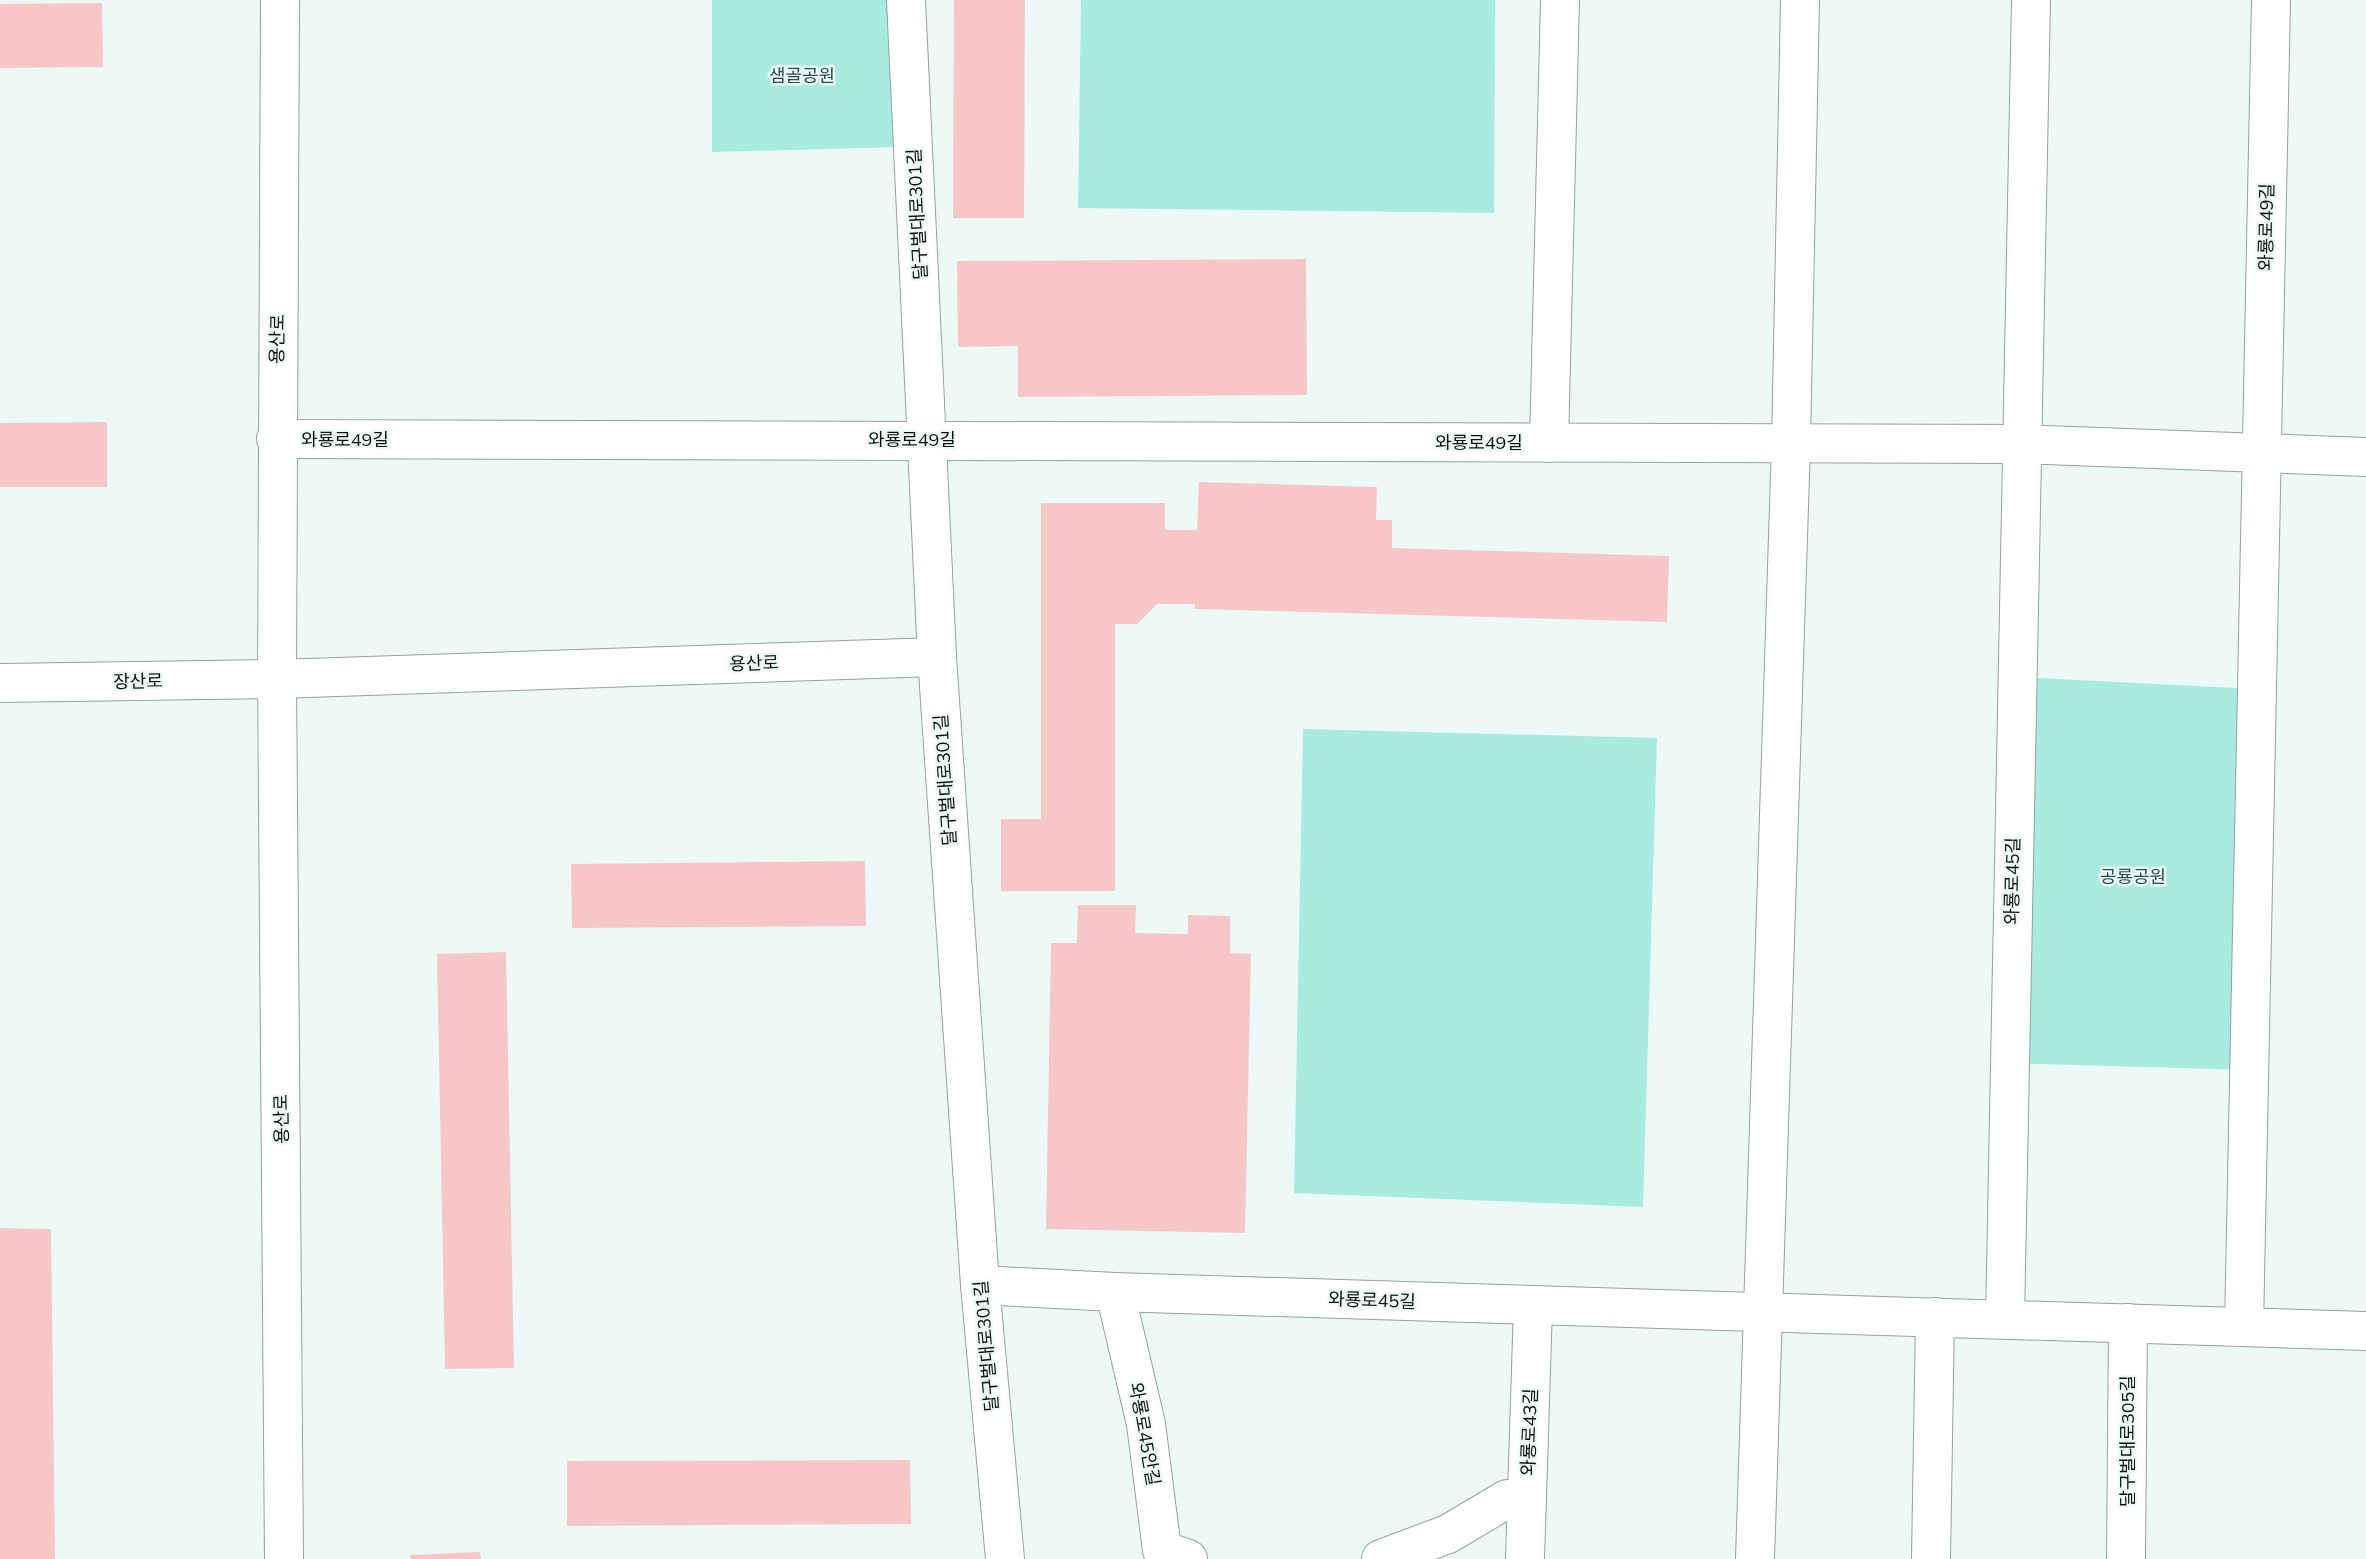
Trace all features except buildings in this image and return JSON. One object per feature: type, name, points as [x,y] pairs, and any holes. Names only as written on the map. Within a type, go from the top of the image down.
[{"type":"street","name":"용산로","points":[[281,0],[276,439],[285,1559]]},
{"type":"street","name":"달구벌대로301길","points":[[906,0],[929,439],[937,657],[980,1285],[1005,1559]]},
{"type":"street","name":"와룡로49길","points":[[1549,443],[1560,0]]},
{"type":"street","points":[[1755,1559],[1791,444],[1800,0]]},
{"type":"street","points":[[2020,444],[2031,0]]},
{"type":"street","name":"와룡로49길","points":[[2261,454],[2272,0]]},
{"type":"street","name":"와룡로49길","points":[[276,439],[2020,444],[2366,457]]},
{"type":"street","name":"와룡로45길","points":[[2005,1319],[2020,444]]},
{"type":"street","points":[[2244,1327],[2261,454]]},
{"type":"street","name":"용산로","points":[[277,679],[937,657]]},
{"type":"street","name":"장산로","points":[[0,683],[277,679]]},
{"type":"street","name":"와룡로45길","points":[[980,1285],[1533,1306],[2366,1331]]},
{"type":"street","name":"와룡로45안길","points":[[1115,1292],[1146,1424],[1162,1550],[1188,1559]]},
{"type":"street","name":"와룡로43길","points":[[1525,1559],[1533,1306]]},
{"type":"street","points":[[1931,1559],[1935,1317]]},
{"type":"street","name":"달구벌대로305길","points":[[2126,1559],[2128,1323]]},
{"type":"street","points":[[1381,1559],[1448,1534],[1507,1499],[1527,1499]]},
{"type":"green space","name":"샘골공원","points":[[712,0],[894,0],[900,147],[712,152]]},
{"type":"green space","points":[[1081,0],[1495,0],[1494,213],[1078,208]]},
{"type":"green space","name":"공룡공원","points":[[2016,677],[2256,689],[2249,1070],[2009,1063]]},
{"type":"green space","points":[[1303,729],[1657,738],[1643,1207],[1294,1193]]}]
